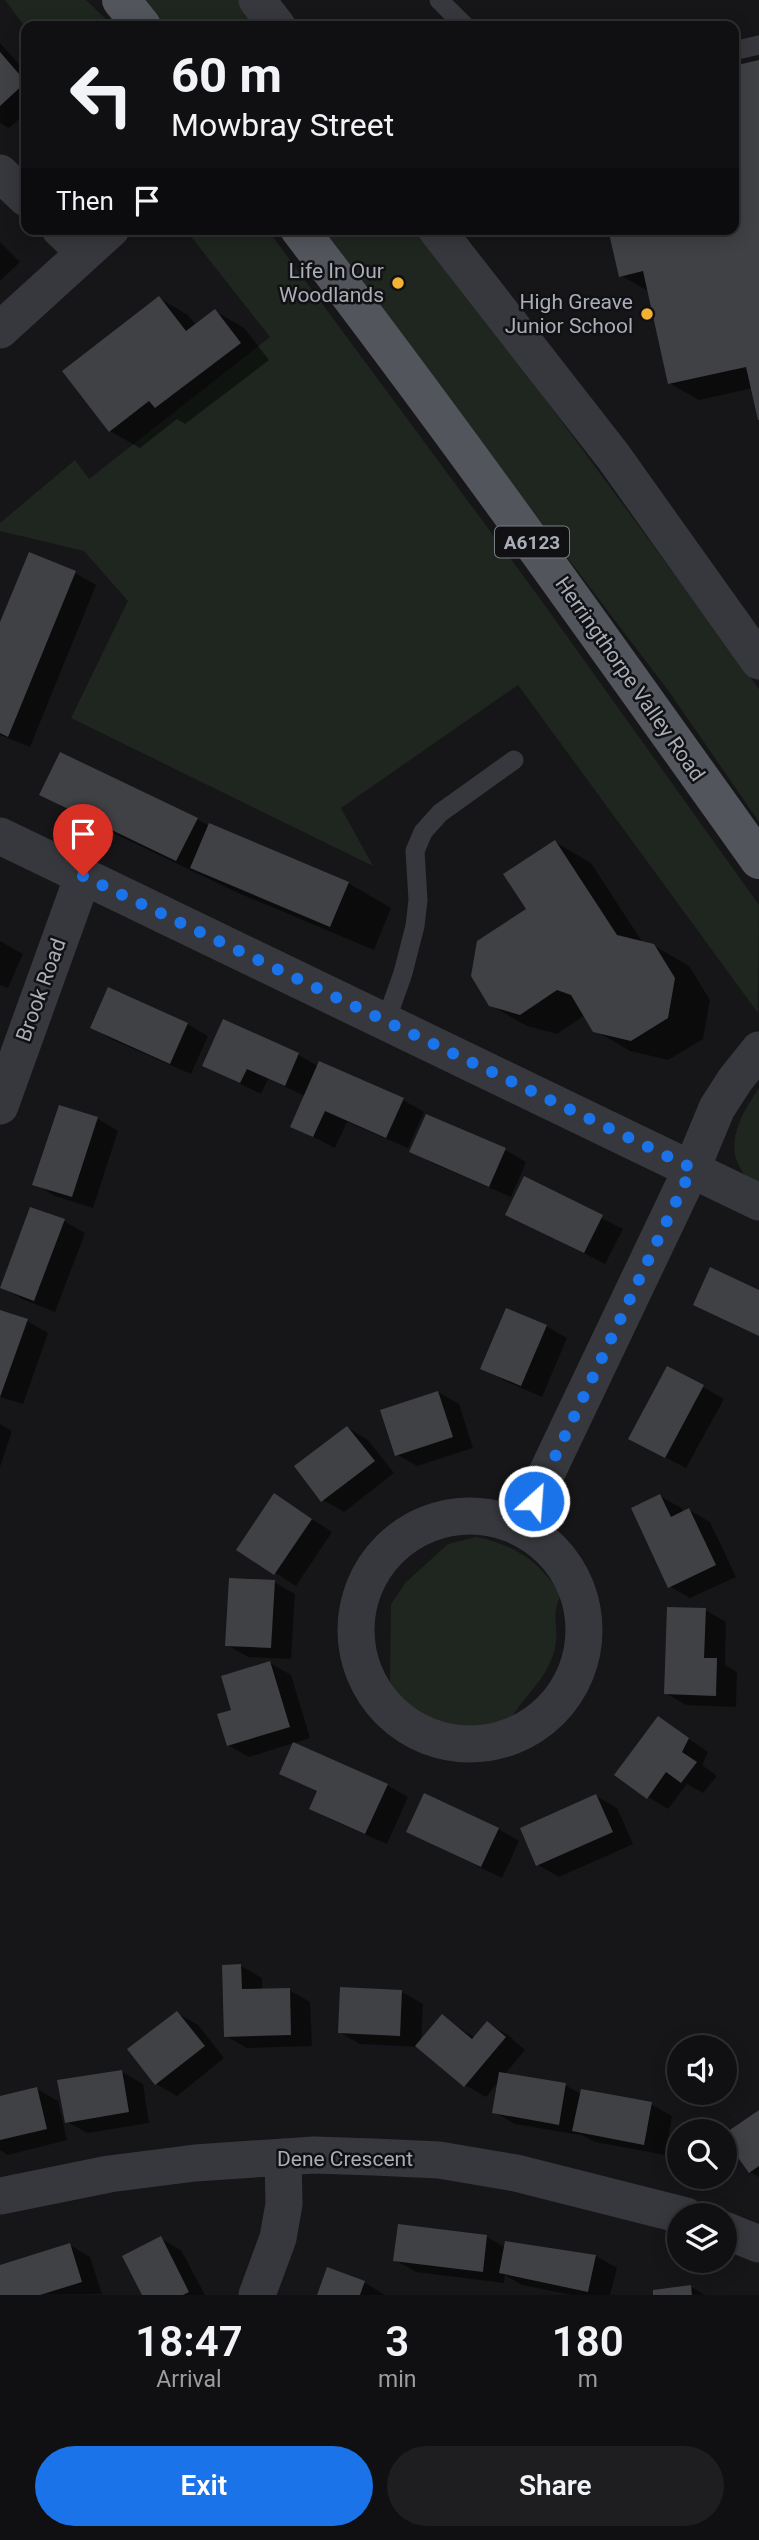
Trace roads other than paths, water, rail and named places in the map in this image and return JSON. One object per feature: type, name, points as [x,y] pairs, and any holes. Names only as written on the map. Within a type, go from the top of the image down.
[{"type":"main road","points":[[121,0],[138,21]]},
{"type":"main road","name":"Herringthorpe Valley Road","points":[[304,235],[387,343],[504,503],[759,860]]},
{"type":"street","points":[[257,0],[273,21]]},
{"type":"street","points":[[0,173],[21,193]]},
{"type":"street","points":[[0,330],[71,241],[91,235]]},
{"type":"street","points":[[441,235],[613,456],[759,661]]},
{"type":"street","points":[[0,836],[759,1202]]},
{"type":"street","name":"Brook Road","points":[[0,1106],[83,876]]},
{"type":"street","points":[[522,1525],[692,1168],[717,1108],[759,1050]]},
{"type":"street","points":[[462,1516],[492,1518],[522,1525],[547,1546],[568,1571],[581,1601],[584,1633],[579,1664],[565,1693],[544,1718],[517,1735],[485,1744],[453,1744],[422,1735],[396,1719],[376,1696],[362,1670],[356,1641],[356,1620],[366,1582],[383,1556],[405,1536],[432,1522],[462,1516]]},
{"type":"street","name":"Dene Crescent","points":[[0,2196],[109,2174],[195,2163],[314,2155],[439,2160],[516,2173],[667,2211]]},
{"type":"street","points":[[257,2295],[278,2238],[284,2204],[283,2157]]},
{"type":"street","points":[[737,2235],[759,2244]]},
{"type":"lane","points":[[439,0],[461,21]]},
{"type":"lane","points":[[739,50],[759,45]]},
{"type":"lane","points":[[386,1021],[403,973],[415,926],[418,900],[415,850],[423,832],[440,813],[514,760]]},
{"type":"place","name":"Life In Our Woodlands","points":[[398,283]]},
{"type":"place","name":"High Greave Junior School","points":[[647,314]]}]
